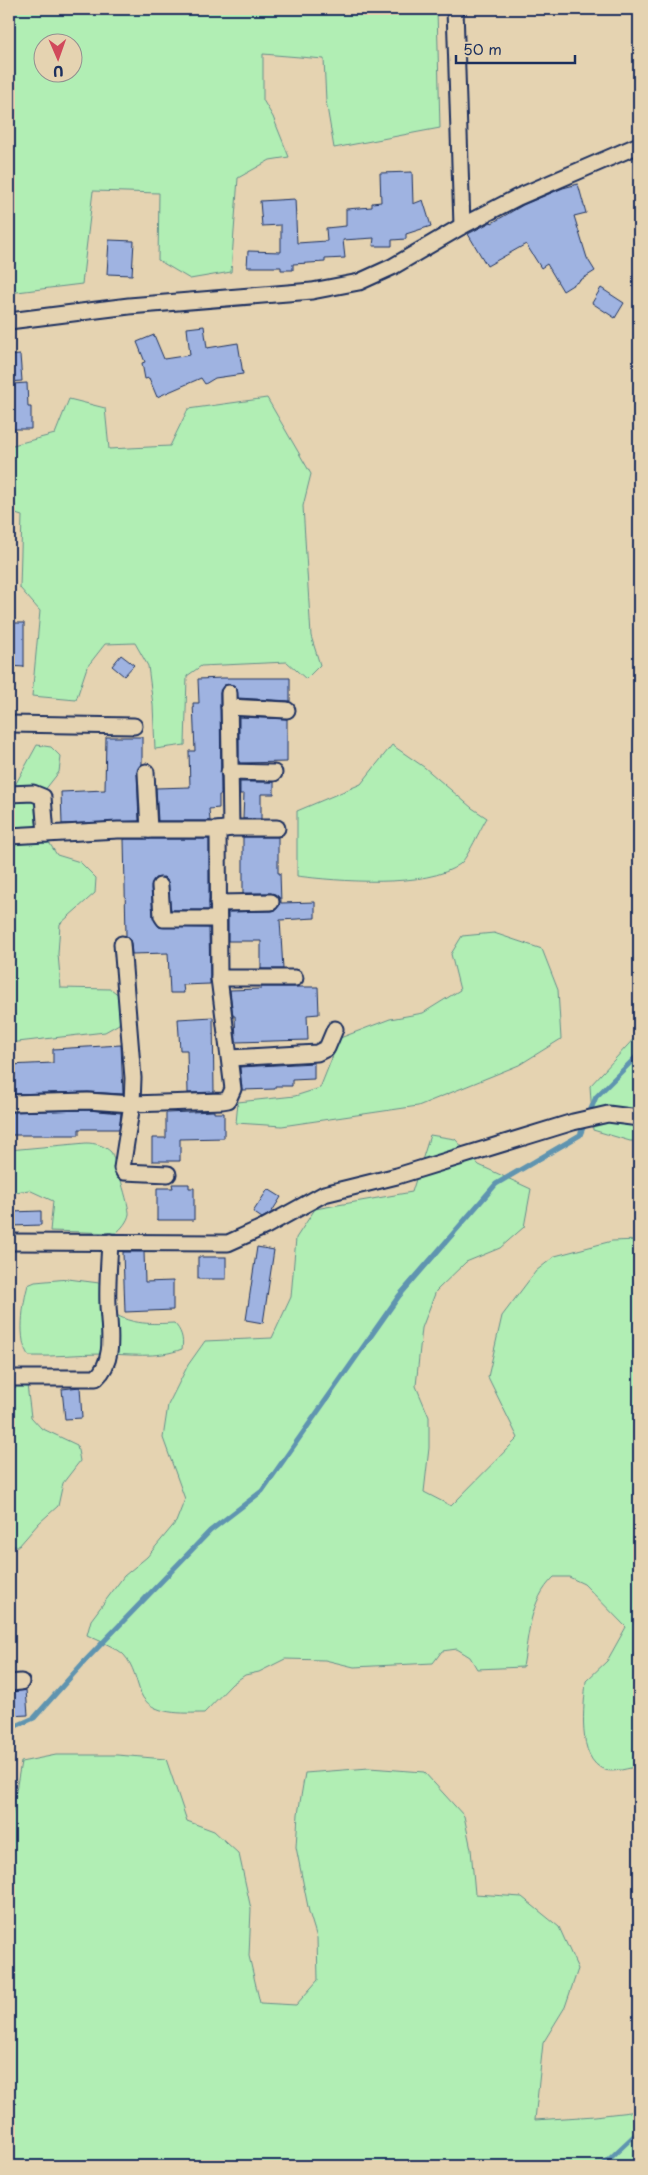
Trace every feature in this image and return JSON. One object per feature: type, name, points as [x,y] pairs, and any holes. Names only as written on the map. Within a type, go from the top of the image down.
[{"type":"street","points":[[455,9],[462,226]]},
{"type":"street","points":[[9,321],[129,306],[312,291],[342,286],[375,276],[462,226],[554,180],[639,145]]},
{"type":"street","points":[[9,1103],[88,1101],[132,1104],[228,1100],[233,1089],[218,978],[218,903],[229,772],[229,700],[287,710]]},
{"type":"street","points":[[9,724],[134,726]]},
{"type":"street","points":[[146,772],[149,830]]},
{"type":"street","points":[[229,772],[274,773]]},
{"type":"street","points":[[9,794],[33,793],[42,796],[46,834]]},
{"type":"street","points":[[9,836],[149,830],[277,828]]},
{"type":"street","points":[[160,886],[162,916],[164,919],[218,919]]},
{"type":"street","points":[[218,903],[270,902]]},
{"type":"street","points":[[122,944],[133,1078],[132,1104],[123,1171],[168,1174]]},
{"type":"street","points":[[218,978],[295,978]]},
{"type":"street","points":[[230,1058],[318,1053],[326,1048],[335,1028]]},
{"type":"street","points":[[9,1242],[228,1243],[324,1194],[397,1176],[573,1122],[608,1114],[639,1118]]},
{"type":"street","points":[[9,1378],[96,1378],[103,1372],[110,1341],[108,1305],[110,1242]]},
{"type":"green space","points":[[9,9],[437,9],[440,128],[334,148],[326,101],[324,59],[263,54],[263,100],[273,117],[289,157],[270,160],[238,178],[231,272],[190,279],[158,260],[159,193],[93,191],[82,284],[9,293]]},
{"type":"green space","points":[[267,398],[311,474],[303,506],[311,636],[320,665],[306,679],[287,662],[201,666],[187,676],[185,745],[155,749],[153,705],[148,666],[135,643],[105,644],[87,667],[76,700],[32,696],[40,611],[20,588],[22,516],[9,512],[9,446],[55,434],[69,399],[105,408],[109,449],[170,446],[188,409]]},
{"type":"green space","points":[[37,745],[51,747],[61,757],[59,772],[41,795],[35,808],[36,822],[57,855],[80,862],[96,878],[95,893],[60,924],[58,954],[61,988],[111,989],[120,996],[122,1010],[119,1024],[105,1032],[9,1043],[9,792],[14,787]]},
{"type":"green space","points":[[392,745],[424,767],[472,808],[487,818],[463,861],[445,872],[405,880],[357,881],[297,876],[297,811],[361,784]]},
{"type":"green space","points":[[494,933],[542,949],[558,990],[561,1039],[519,1065],[418,1106],[282,1126],[236,1123],[238,1102],[295,1096],[320,1088],[340,1038],[390,1019],[423,1013],[460,990],[451,954],[462,936]]},
{"type":"green space","points":[[639,1033],[639,1141],[630,1141],[593,1130],[590,1086]]},
{"type":"green space","points":[[430,1135],[455,1139],[479,1165],[531,1189],[524,1227],[500,1248],[466,1262],[436,1291],[422,1328],[416,1386],[429,1417],[429,1448],[424,1492],[451,1506],[518,1438],[488,1377],[502,1316],[536,1271],[555,1256],[612,1241],[639,1240],[639,1766],[608,1771],[596,1764],[590,1755],[586,1744],[583,1717],[586,1681],[607,1661],[626,1627],[584,1584],[569,1577],[554,1577],[539,1597],[531,1619],[523,1667],[477,1669],[470,1657],[457,1649],[442,1651],[433,1663],[354,1667],[325,1660],[285,1659],[259,1672],[245,1675],[232,1684],[204,1713],[169,1712],[152,1706],[141,1694],[132,1669],[124,1655],[87,1635],[91,1620],[124,1576],[147,1557],[176,1522],[185,1499],[163,1438],[168,1405],[188,1365],[205,1341],[272,1338],[291,1297],[296,1238],[315,1209],[412,1192]]},
{"type":"green space","points":[[86,1143],[99,1145],[111,1152],[125,1193],[129,1210],[128,1217],[124,1225],[116,1233],[50,1231],[53,1201],[29,1190],[9,1193],[9,1150]]},
{"type":"green space","points":[[68,1279],[107,1284],[113,1313],[127,1320],[142,1323],[174,1323],[181,1335],[182,1349],[153,1355],[29,1356],[25,1350],[22,1332],[24,1301],[28,1285],[35,1282]]},
{"type":"green space","points":[[9,1384],[27,1385],[31,1417],[41,1428],[77,1445],[80,1461],[63,1483],[58,1506],[39,1523],[19,1546],[9,1546]]},
{"type":"green space","points":[[56,1755],[117,1755],[166,1759],[187,1821],[214,1831],[239,1854],[251,1909],[249,1956],[260,2003],[296,2005],[318,1980],[317,1938],[309,1912],[296,1847],[298,1814],[305,1773],[369,1768],[424,1772],[464,1816],[471,1849],[475,1894],[522,1897],[559,1927],[578,1969],[565,2007],[543,2043],[535,2120],[639,2111],[639,2166],[9,2166],[9,1820],[11,1819],[21,1762]]},
{"type":"building","points":[[412,172],[413,204],[423,200],[431,226],[406,234],[406,239],[392,240],[392,246],[373,246],[374,238],[343,240],[345,258],[325,259],[325,262],[293,264],[293,270],[281,270],[281,267],[247,267],[248,251],[281,252],[281,225],[262,226],[260,201],[295,199],[297,243],[327,241],[326,228],[346,226],[346,209],[372,207],[372,203],[381,202],[380,173]]},
{"type":"building","points":[[578,184],[586,213],[574,216],[587,258],[595,271],[563,291],[547,264],[541,268],[526,244],[487,266],[468,234],[523,205],[563,188]]},
{"type":"building","points":[[109,240],[134,241],[132,275],[107,274]]},
{"type":"building","points":[[601,288],[624,303],[615,318],[592,303]]},
{"type":"building","points":[[204,326],[207,348],[238,343],[243,374],[215,378],[205,384],[201,378],[157,397],[149,378],[145,379],[142,363],[145,362],[137,342],[154,335],[164,359],[190,355],[187,328]]},
{"type":"building","points":[[20,355],[22,381],[9,382],[9,356]]},
{"type":"building","points":[[27,383],[28,407],[31,407],[31,429],[9,429],[9,407],[14,407],[12,384]]},
{"type":"building","points":[[9,623],[24,623],[24,667],[9,666]]},
{"type":"building","points":[[121,655],[134,665],[124,676],[112,666]]},
{"type":"building","points":[[290,678],[290,701],[238,698],[237,689],[234,685],[224,685],[220,693],[221,795],[219,795],[219,808],[209,809],[210,821],[158,821],[156,788],[190,787],[189,751],[195,751],[193,703],[199,703],[198,679]]},
{"type":"building","points":[[239,717],[287,719],[287,762],[239,763]]},
{"type":"building","points":[[106,737],[142,737],[142,764],[137,772],[139,821],[62,824],[61,792],[105,790]]},
{"type":"building","points":[[240,782],[274,782],[274,794],[261,794],[261,819],[243,819],[244,794],[240,794]]},
{"type":"building","points":[[243,837],[278,837],[278,873],[280,873],[281,903],[315,902],[315,918],[280,920],[283,969],[261,969],[261,941],[228,941],[228,912],[272,911],[276,910],[280,902],[279,897],[271,893],[243,893]]},
{"type":"building","points":[[124,839],[209,839],[209,910],[171,910],[167,880],[164,877],[155,878],[151,887],[153,917],[159,927],[209,928],[210,984],[183,985],[184,993],[170,993],[168,953],[132,954],[131,943],[126,936]]},
{"type":"building","points":[[261,987],[318,987],[319,1014],[307,1015],[308,1040],[236,1042],[235,1016],[233,1016],[230,990],[261,989]]},
{"type":"building","points":[[213,1017],[214,1092],[188,1093],[187,1050],[180,1050],[178,1019]]},
{"type":"building","points":[[121,1045],[123,1094],[88,1092],[9,1094],[9,1065],[53,1063],[53,1049]]},
{"type":"building","points":[[314,1063],[314,1079],[292,1080],[292,1086],[275,1086],[275,1089],[242,1090],[240,1067]]},
{"type":"building","points":[[88,1110],[121,1113],[119,1129],[79,1129],[79,1135],[9,1135],[9,1112]]},
{"type":"building","points":[[214,1111],[214,1113],[224,1113],[224,1138],[180,1139],[180,1161],[152,1161],[152,1138],[166,1138],[166,1113]]},
{"type":"building","points":[[172,1184],[189,1184],[189,1188],[194,1188],[194,1220],[157,1220],[157,1188],[173,1188]]},
{"type":"building","points":[[268,1189],[281,1197],[271,1213],[262,1218],[253,1212]]},
{"type":"building","points":[[41,1211],[41,1225],[12,1226],[11,1212]]},
{"type":"building","points":[[257,1247],[274,1250],[263,1323],[246,1320]]},
{"type":"building","points":[[123,1252],[144,1252],[145,1282],[173,1281],[173,1310],[125,1312]]},
{"type":"building","points":[[198,1257],[226,1257],[226,1279],[198,1279]]},
{"type":"building","points":[[80,1387],[82,1418],[65,1419],[62,1389]]},
{"type":"building","points":[[26,1690],[28,1715],[9,1716],[9,1692]]},
{"type":"waterway","points":[[9,1729],[34,1718],[84,1662],[210,1531],[262,1491],[399,1296],[496,1184],[580,1135],[596,1097],[639,1054]]},
{"type":"waterway","points":[[602,2166],[639,2131]]}]
